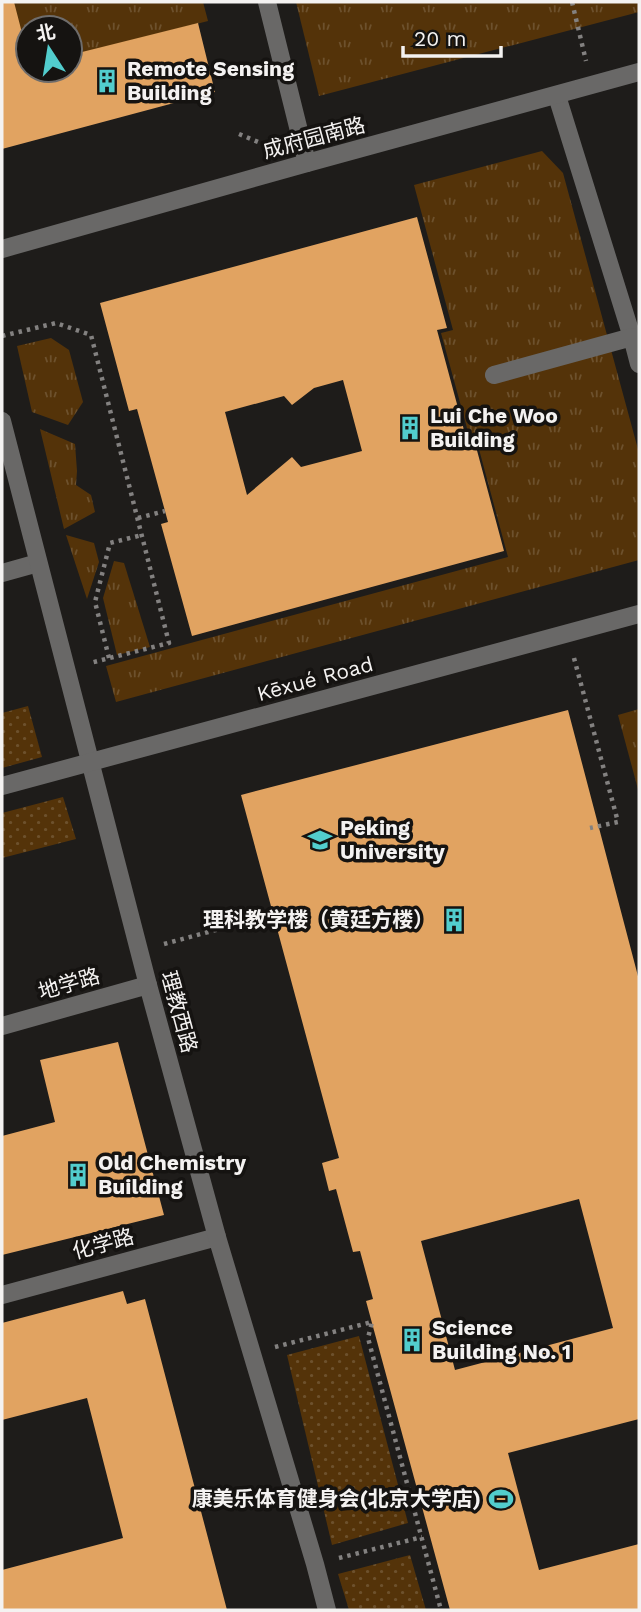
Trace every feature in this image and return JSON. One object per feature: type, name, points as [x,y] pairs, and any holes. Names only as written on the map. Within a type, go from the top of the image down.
[{"type":"street","points":[[267,2],[307,163]]},
{"type":"street","name":"成府园南路","points":[[2,249],[639,72]]},
{"type":"street","points":[[557,96],[639,364]]},
{"type":"street","points":[[494,375],[632,337]]},
{"type":"street","name":"理教西路","points":[[2,421],[148,985],[217,1237],[327,1610]]},
{"type":"street","points":[[2,573],[38,563]]},
{"type":"street","name":"Kēxué Road","points":[[2,786],[639,614]]},
{"type":"street","name":"地学路","points":[[2,1026],[148,985]]},
{"type":"street","name":"化学路","points":[[2,1295],[217,1237]]},
{"type":"path","points":[[572,2],[592,85]]},
{"type":"path","points":[[2,336],[56,323],[92,335],[169,643],[88,664]]},
{"type":"path","points":[[138,518],[165,512]]},
{"type":"path","points":[[109,658],[95,602],[110,543],[142,535]]},
{"type":"path","points":[[567,634],[618,822],[590,828]]},
{"type":"path","points":[[139,951],[282,912]]},
{"type":"path","points":[[252,1352],[372,1322],[368,1338],[442,1610]]},
{"type":"path","points":[[315,1564],[422,1537]]},
{"type":"green space","points":[[2,2],[203,2],[208,21],[84,52],[84,14],[14,14],[14,30],[2,33]]},
{"type":"green space","points":[[296,2],[639,2],[639,12],[319,96]]},
{"type":"green space","points":[[542,151],[563,173],[639,453],[639,560],[116,702],[106,666],[508,557],[476,438],[470,439],[441,333],[453,330],[414,185]]},
{"type":"green space","points":[[51,338],[69,350],[83,402],[68,425],[32,412],[17,346]]},
{"type":"green space","points":[[40,429],[75,444],[76,485],[91,495],[95,512],[64,529]]},
{"type":"green space","points":[[66,535],[94,543],[99,562],[87,599]]},
{"type":"green space","points":[[114,561],[124,563],[150,647],[117,655],[103,598]]},
{"type":"green space","points":[[28,706],[42,757],[2,768],[2,713]]},
{"type":"green space","points":[[639,709],[639,793],[618,715]]},
{"type":"green space","points":[[63,797],[76,839],[2,858],[2,813]]},
{"type":"green space","points":[[359,1336],[408,1523],[332,1545],[287,1355]]},
{"type":"green space","points":[[410,1555],[426,1610],[349,1610],[338,1574]]},
{"type":"building","name":"Remote Sensing Building","points":[[2,2],[14,2],[17,14],[14,14],[14,84],[84,84],[84,52],[198,23],[215,92],[2,149]]},
{"type":"building","name":"Lui Che Woo Building","points":[[417,217],[447,328],[437,330],[468,445],[475,443],[504,551],[192,636],[161,524],[168,522],[137,409],[129,411],[100,303]],"holes":[[[343,380],[362,451],[301,467],[292,457],[247,495],[225,412],[284,396],[292,405],[314,388]]]},
{"type":"building","points":[[568,710],[639,980],[639,1419],[508,1453],[539,1570],[639,1544],[639,1610],[450,1610],[366,1301],[373,1299],[360,1251],[353,1252],[336,1189],[329,1191],[322,1163],[339,1158],[241,795]],"holes":[[[579,1199],[613,1328],[455,1370],[421,1241]]]},
{"type":"building","name":"Old Chemistry Building","points":[[118,1042],[164,1215],[2,1255],[2,1136],[55,1122],[40,1060]]},
{"type":"building","points":[[123,1291],[127,1304],[145,1299],[227,1610],[2,1610],[2,1570],[123,1538],[87,1398],[2,1420],[2,1323]]},
{"type":"place","name":"Remote Sensing Building","points":[[107,81]]},
{"type":"place","name":"Lui Che Woo Building","points":[[410,428]]},
{"type":"place","name":"Peking University","points":[[320,840]]},
{"type":"place","name":"理科教学楼（黄廷方楼）","points":[[454,920]]},
{"type":"place","name":"Old Chemistry Building","points":[[78,1175]]},
{"type":"place","name":"Science Building No. 1","points":[[412,1340]]},
{"type":"place","name":"康美乐体育健身会(北京大学店)","points":[[501,1499]]}]
